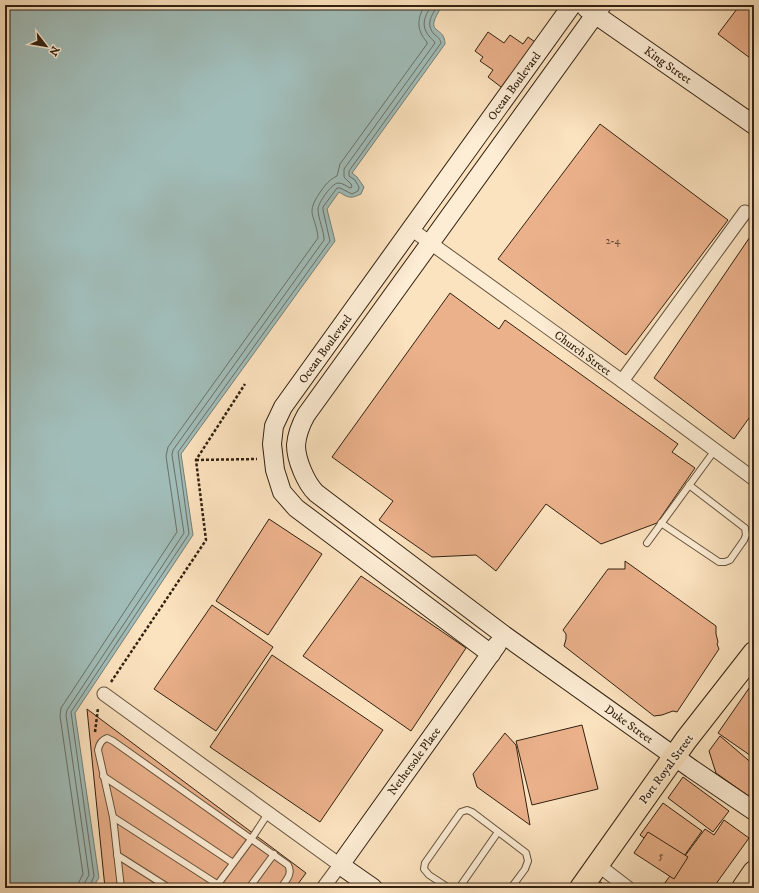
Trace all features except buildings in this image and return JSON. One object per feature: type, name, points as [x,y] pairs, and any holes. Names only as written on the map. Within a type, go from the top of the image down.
[{"type":"highway","name":"Port Royal Street","points":[[581,888],[674,757],[754,654]]},
{"type":"highway","points":[[743,888],[754,872]]},
{"type":"street","name":"Ocean Boulevard","points":[[491,654],[296,508],[282,492],[274,470],[272,444],[274,426],[283,407],[572,5]]},
{"type":"street","name":"Ocean Boulevard","points":[[504,635],[316,494],[309,485],[304,473],[296,446],[299,430],[306,414],[430,242],[593,8]]},
{"type":"street","name":"King Street","points":[[593,8],[754,125]]},
{"type":"street","points":[[622,381],[746,212]]},
{"type":"street","name":"Church Street","points":[[411,229],[622,381],[754,479]]},
{"type":"street","name":"Nethersole Place","points":[[323,888],[504,635]]},
{"type":"street","name":"Duke Street","points":[[504,635],[674,757],[754,811]]},
{"type":"street","points":[[104,694],[373,888]]},
{"type":"street","points":[[598,865],[628,888]]},
{"type":"lane","points":[[647,543],[715,450]]},
{"type":"lane","points":[[661,523],[719,562],[730,560],[744,540],[746,535],[745,528],[689,485]]},
{"type":"lane","points":[[122,888],[112,818],[98,750],[99,744],[107,738],[252,838],[288,865],[291,870],[290,875],[281,888]]},
{"type":"lane","points":[[103,776],[233,863]]},
{"type":"lane","points":[[449,888],[429,875],[424,869],[425,863],[461,812],[467,810],[472,812],[526,853],[528,861],[511,888]]},
{"type":"lane","points":[[112,818],[216,886],[252,838],[269,812]]},
{"type":"lane","points":[[459,888],[498,832]]},
{"type":"lane","points":[[249,888],[274,854]]},
{"type":"lane","points":[[117,855],[169,888]]},
{"type":"path","points":[[95,736],[94,729],[96,710],[104,694],[206,540],[196,460],[245,384]]},
{"type":"path","points":[[196,460],[273,458]]},
{"type":"water","points":[[5,5],[443,5],[434,22],[434,26],[442,34],[445,44],[352,173],[364,187],[361,194],[350,197],[339,192],[327,209],[335,241],[181,454],[193,535],[75,713],[99,878],[92,888],[5,888]]}]
